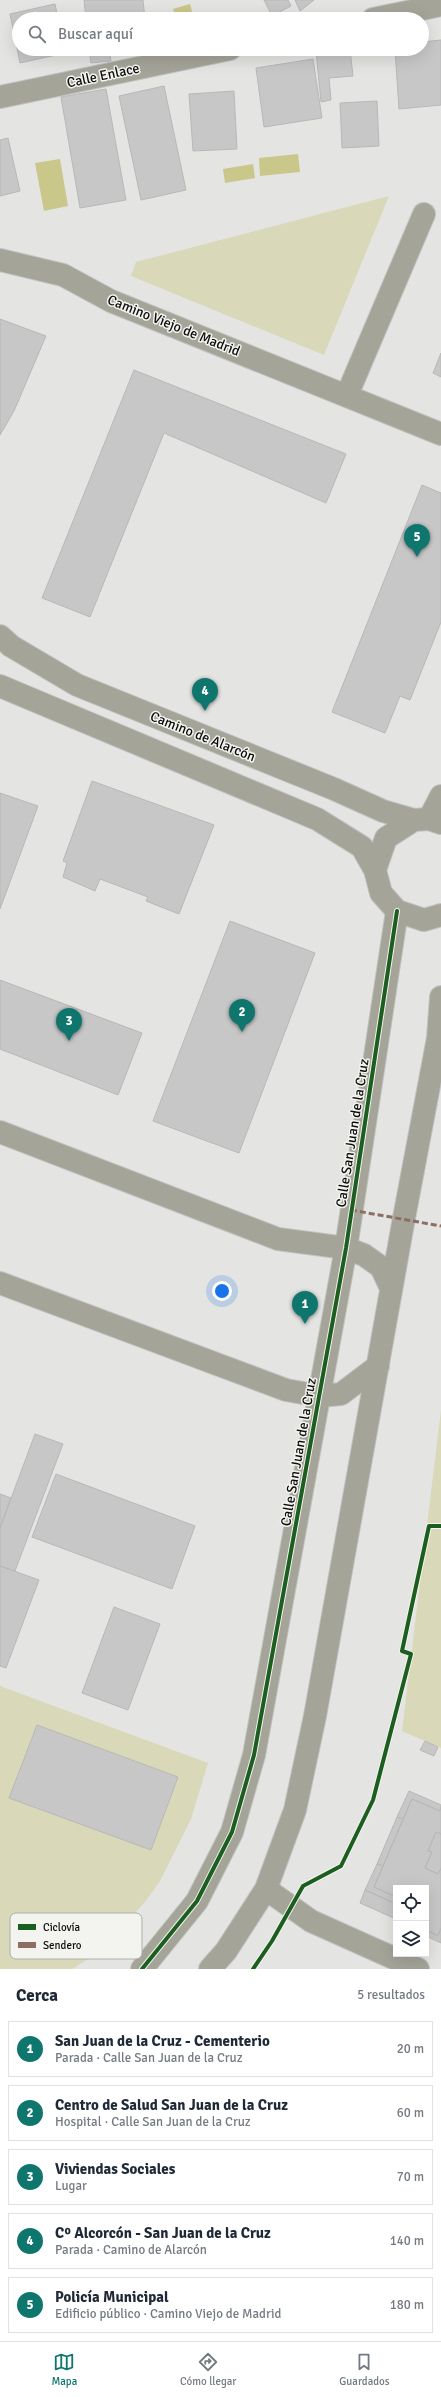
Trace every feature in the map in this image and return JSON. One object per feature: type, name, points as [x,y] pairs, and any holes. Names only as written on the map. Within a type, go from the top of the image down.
[{"type":"street","points":[[407,12],[441,5]]},
{"type":"street","name":"Calle Enlace","points":[[0,97],[196,56]]},
{"type":"street","points":[[347,395],[424,214]]},
{"type":"street","name":"Camino Viejo de Madrid","points":[[0,260],[63,275],[111,301],[441,434]]},
{"type":"street","name":"Camino de Alarcón","points":[[0,636],[11,646],[77,685],[334,789],[383,811],[428,821]]},
{"type":"street","points":[[0,686],[317,819],[362,847],[375,870],[381,893],[397,911],[424,920],[441,915]]},
{"type":"street","points":[[375,870],[386,838],[428,821],[441,796]]},
{"type":"street","name":"Calle San Juan de la Cruz","points":[[142,1969],[198,1901],[232,1832],[254,1755],[346,1248],[397,911]]},
{"type":"street","points":[[210,1969],[226,1951],[266,1889],[296,1802],[315,1716],[391,1288],[436,1074],[441,997]]},
{"type":"street","points":[[0,1132],[278,1239],[346,1248],[364,1255],[381,1267],[391,1288]]},
{"type":"street","points":[[0,1283],[255,1380],[286,1390],[320,1396]]},
{"type":"street","name":"Calle San Juan de la Cruz","points":[[320,1396],[341,1394],[378,1366]]},
{"type":"street","points":[[266,1889],[311,1921],[418,1969]]},
{"type":"green space","points":[[389,196],[324,355],[131,276],[136,262]]},
{"type":"green space","points":[[441,1410],[441,1748],[402,1731]]},
{"type":"green space","points":[[0,1686],[208,1763],[191,1819],[160,1881],[145,1902],[135,1913],[10,1913],[10,1959],[88,1959],[72,1969],[0,1969]]},
{"type":"shaded area","points":[[190,4],[192,12],[174,12],[173,9]]},
{"type":"shaded area","points":[[298,154],[300,172],[260,176],[259,158]]},
{"type":"shaded area","points":[[60,159],[68,206],[44,211],[35,163]]},
{"type":"shaded area","points":[[253,164],[255,178],[225,183],[223,169]]},
{"type":"building","points":[[84,0],[143,0],[144,12],[85,12]]},
{"type":"building","points":[[264,0],[288,0],[291,6],[280,12],[270,12]]},
{"type":"building","points":[[295,0],[314,0],[300,11]]},
{"type":"building","points":[[55,4],[57,12],[19,12]]},
{"type":"building","points":[[10,14],[12,14],[12,24]]},
{"type":"building","points":[[441,40],[441,105],[399,109],[395,56],[429,56],[429,41]]},
{"type":"building","points":[[19,56],[52,56],[20,63]]},
{"type":"building","points":[[90,56],[110,56],[111,61],[91,63]]},
{"type":"building","points":[[316,56],[351,56],[353,76],[329,78],[331,100],[321,102]]},
{"type":"building","points":[[313,59],[322,118],[264,127],[256,68]]},
{"type":"building","points":[[164,86],[186,190],[141,200],[119,96]]},
{"type":"building","points":[[106,89],[126,200],[80,208],[61,97]]},
{"type":"building","points":[[234,91],[237,149],[193,151],[189,94]]},
{"type":"building","points":[[377,101],[379,146],[342,148],[340,103]]},
{"type":"building","points":[[8,138],[20,191],[0,196],[0,140]]},
{"type":"building","points":[[0,319],[46,336],[14,411],[0,435]]},
{"type":"building","points":[[441,353],[441,377],[433,373]]},
{"type":"building","points":[[134,370],[346,454],[326,503],[164,433],[90,617],[42,598]]},
{"type":"building","points":[[422,485],[441,493],[441,622],[410,700],[400,696],[385,733],[332,712]]},
{"type":"building","points":[[92,781],[214,825],[179,914],[146,901],[148,897],[100,879],[95,891],[63,877],[67,863],[63,861]]},
{"type":"building","points":[[0,793],[38,806],[0,909]]},
{"type":"building","points":[[230,921],[315,953],[239,1153],[153,1121]]},
{"type":"building","points":[[0,980],[142,1033],[118,1095],[0,1049]]},
{"type":"building","points":[[35,1434],[63,1444],[15,1571],[0,1566],[0,1528]]},
{"type":"building","points":[[56,1474],[195,1526],[172,1589],[32,1537]]},
{"type":"building","points":[[0,1494],[11,1498],[0,1528]]},
{"type":"building","points":[[0,1566],[39,1580],[6,1668],[0,1666]]},
{"type":"building","points":[[114,1607],[160,1624],[128,1710],[82,1693]]},
{"type":"building","points":[[37,1725],[178,1777],[151,1850],[9,1798]]},
{"type":"building","points":[[425,1741],[438,1747],[434,1756],[420,1750]]},
{"type":"building","points":[[409,1791],[441,1805],[440,1811],[412,1799],[403,1819],[397,1817]]},
{"type":"building","points":[[412,1799],[440,1811],[441,1807],[441,1834],[436,1832],[428,1851],[432,1852],[425,1868],[438,1874],[441,1868],[441,1928],[438,1936],[429,1932],[429,1885],[393,1885],[393,1896],[374,1887]]},
{"type":"building","points":[[397,1817],[403,1819],[383,1866],[377,1864]]},
{"type":"building","points":[[436,1832],[441,1834],[441,1868],[438,1874],[425,1868],[432,1852],[428,1851]]},
{"type":"building","points":[[377,1864],[383,1866],[374,1887],[393,1896],[393,1903],[365,1890]]},
{"type":"building","points":[[365,1890],[393,1903],[393,1918],[360,1903]]},
{"type":"building","points":[[441,1928],[441,1943],[429,1937],[429,1932],[438,1936]]},
{"type":"marked path","points":[[351,1210],[441,1226]]},
{"type":"cycle path","points":[[142,1969],[197,1901],[232,1832],[254,1755],[346,1248],[397,911]]},
{"type":"cycle path","points":[[253,1969],[272,1941],[303,1886],[341,1866],[373,1800],[411,1654],[402,1651],[429,1526],[441,1526]]},
{"type":"place","name":"Policía Municipal","points":[[417,557]]},
{"type":"place","name":"Cº Alcorcón - San Juan de la Cruz","points":[[205,711]]},
{"type":"place","name":"Centro de Salud San Juan de la Cruz","points":[[242,1032]]},
{"type":"place","name":"Viviendas Sociales","points":[[69,1041]]},
{"type":"place","name":"San Juan de la Cruz - Cementerio","points":[[305,1324]]}]
